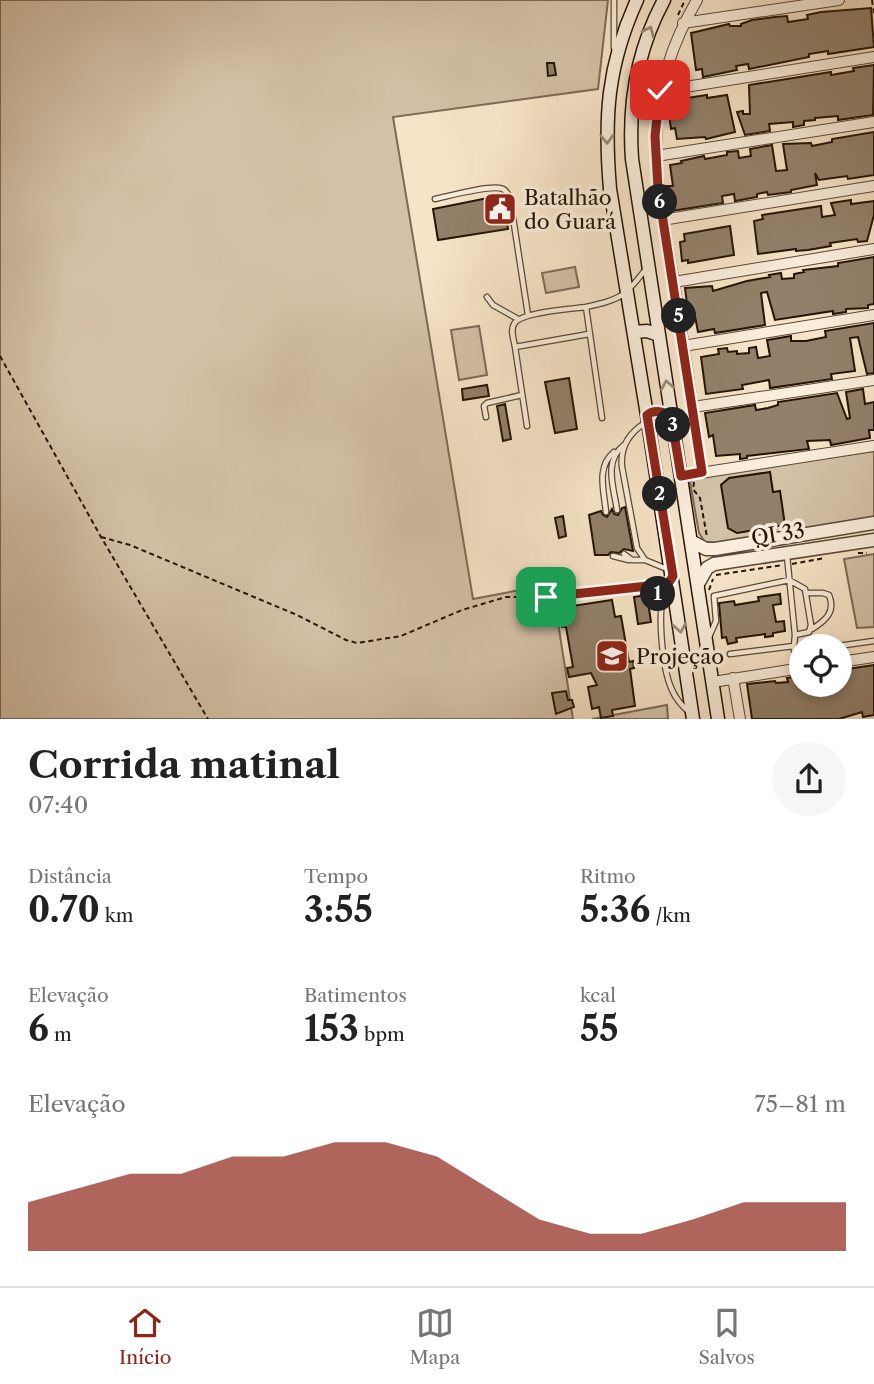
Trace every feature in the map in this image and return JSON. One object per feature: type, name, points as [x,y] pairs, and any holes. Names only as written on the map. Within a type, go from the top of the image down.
[{"type":"main road","points":[[637,0],[614,68],[607,109],[610,189],[693,718]]},
{"type":"main road","points":[[664,0],[647,33],[636,76],[631,109],[634,187],[671,416],[684,476],[718,719]]},
{"type":"main road","points":[[614,68],[614,75],[622,80],[636,76]]},
{"type":"main road","points":[[618,233],[631,230],[643,239]]},
{"type":"main road","points":[[634,332],[647,331],[659,335]]},
{"type":"main road","points":[[648,418],[654,411],[671,416]]},
{"type":"main road","name":"QI 33","points":[[691,541],[710,549],[874,523]]},
{"type":"main road","points":[[766,540],[768,555]]},
{"type":"main road","name":"QI 33","points":[[698,584],[707,568],[714,564],[768,555],[787,558],[874,540]]},
{"type":"street","points":[[696,0],[683,23],[660,90],[656,115],[656,156],[662,220],[674,282],[702,472]]},
{"type":"street","points":[[683,23],[839,0]]},
{"type":"street","points":[[660,90],[874,57]]},
{"type":"street","points":[[656,156],[874,122]]},
{"type":"street","points":[[662,220],[874,186]]},
{"type":"street","points":[[674,282],[874,249]]},
{"type":"street","points":[[683,346],[874,315]]},
{"type":"street","points":[[693,407],[874,380]]},
{"type":"street","points":[[684,476],[874,446]]},
{"type":"street","points":[[852,660],[874,657]]},
{"type":"street","points":[[712,682],[789,670]]},
{"type":"street","points":[[733,678],[740,719]]},
{"type":"lane","points":[[614,0],[614,68]]},
{"type":"lane","points":[[435,199],[491,189],[507,192],[527,316]]},
{"type":"lane","points":[[527,426],[512,331],[514,324],[518,319],[527,316],[586,307],[627,294],[648,267]]},
{"type":"lane","points":[[487,297],[493,305],[518,319]]},
{"type":"lane","points":[[586,307],[601,418]]},
{"type":"lane","points":[[515,347],[589,334]]},
{"type":"lane","points":[[486,417],[484,406],[487,403],[522,395]]},
{"type":"lane","points":[[606,512],[603,468],[607,458],[648,418]]},
{"type":"lane","points":[[624,444],[622,467],[636,542],[645,560]]},
{"type":"lane","points":[[615,452],[611,471],[617,510]]},
{"type":"lane","points":[[624,554],[632,560]]},
{"type":"lane","points":[[613,556],[645,560],[672,573],[662,599],[664,648],[669,681],[679,702],[693,718]]},
{"type":"lane","points":[[787,558],[795,634]]},
{"type":"lane","points":[[708,652],[709,638],[716,621],[714,596],[789,580],[807,593],[811,629]]},
{"type":"lane","points":[[806,634],[830,614],[832,601],[829,595],[823,593],[807,593]]},
{"type":"lane","points":[[852,644],[874,642]]},
{"type":"lane","points":[[730,654],[789,648]]},
{"type":"path","points":[[872,0],[874,14]]},
{"type":"path","points":[[0,356],[101,537],[208,719]]},
{"type":"path","points":[[684,476],[691,498]]},
{"type":"path","points":[[101,537],[130,545],[357,643],[401,636],[462,610],[506,597],[546,597],[648,586],[662,599]]},
{"type":"path","points":[[857,553],[867,553]]},
{"type":"path","points":[[700,601],[705,601],[707,584],[715,575],[787,558],[829,558]]},
{"type":"shaded area","points":[[0,0],[608,0],[598,89],[393,117],[473,599],[552,584],[573,719],[0,719]]},
{"type":"shaded area","points":[[575,267],[579,287],[546,293],[542,273]]},
{"type":"shaded area","points":[[479,326],[487,375],[459,380],[451,330]]},
{"type":"shaded area","points":[[874,451],[874,519],[720,543],[705,542],[699,533],[690,482],[697,477]]},
{"type":"shaded area","points":[[874,554],[874,627],[857,628],[844,559]]},
{"type":"shaded area","points":[[667,705],[668,719],[592,719]]},
{"type":"building","points":[[871,8],[874,47],[809,54],[809,57],[749,69],[748,64],[736,66],[737,70],[703,77],[702,69],[696,70],[691,33],[729,24],[741,26],[752,20],[787,16],[788,22],[808,19],[807,15],[821,12]]},
{"type":"building","points":[[547,63],[554,63],[556,75],[548,76]]},
{"type":"building","points":[[874,65],[873,115],[838,120],[838,116],[815,118],[804,121],[804,125],[793,127],[793,122],[769,124],[770,131],[745,135],[737,112],[750,114],[749,85],[831,72],[831,75]]},
{"type":"building","points":[[707,95],[707,98],[727,95],[735,132],[706,139],[677,139],[675,128],[671,129],[667,101]]},
{"type":"building","points":[[874,132],[874,175],[819,180],[815,173],[817,185],[791,192],[768,195],[767,192],[757,194],[757,197],[735,201],[734,194],[722,196],[723,203],[671,211],[667,186],[673,186],[670,165],[704,156],[705,159],[727,155],[727,152],[738,151],[739,158],[751,156],[750,149],[772,145],[776,171],[787,170],[783,144],[811,143],[812,146],[832,142],[832,139]]},
{"type":"building","points":[[493,197],[495,211],[505,209],[508,229],[438,240],[433,209]]},
{"type":"building","points":[[851,200],[851,204],[874,201],[874,215],[867,241],[858,242],[857,239],[808,250],[758,254],[754,221],[763,219],[762,215],[821,206],[822,217],[835,215],[831,203]]},
{"type":"building","points":[[730,226],[734,255],[688,263],[688,260],[682,261],[680,242],[685,241],[684,234]]},
{"type":"building","points":[[874,257],[874,304],[868,305],[868,308],[775,320],[767,292],[761,293],[765,325],[715,333],[714,329],[698,332],[694,311],[688,312],[685,288],[712,286],[713,291],[781,273],[782,279],[794,278],[794,274],[804,272],[803,270],[838,266],[838,263]]},
{"type":"building","points":[[874,323],[874,373],[867,374],[858,337],[850,338],[855,371],[831,374],[832,379],[770,388],[769,380],[742,385],[743,389],[706,394],[701,357],[719,354],[718,349],[727,348],[728,352],[737,351],[737,354],[749,353],[749,348],[756,347],[758,358],[770,356],[767,340],[791,336],[791,341],[806,341],[826,337],[825,331]]},
{"type":"building","points":[[569,378],[577,429],[555,433],[545,382]]},
{"type":"building","points":[[487,385],[489,396],[463,400],[462,389]]},
{"type":"building","points":[[863,389],[865,404],[874,402],[874,430],[869,430],[870,438],[831,445],[830,440],[807,441],[809,449],[740,459],[740,454],[716,456],[713,435],[709,437],[705,413],[755,405],[756,410],[778,405],[778,402],[837,393],[847,419],[850,418],[846,392]]},
{"type":"building","points":[[505,404],[511,439],[503,441],[497,406]]},
{"type":"building","points":[[770,472],[773,492],[780,491],[785,525],[737,533],[728,528],[721,485],[729,478]]},
{"type":"building","points":[[625,507],[633,551],[624,549],[619,553],[595,555],[589,515],[601,511],[607,517],[612,509],[614,514],[618,515]]},
{"type":"building","points":[[563,516],[566,536],[559,538],[555,518]]},
{"type":"building","points":[[780,594],[781,604],[773,605],[776,622],[784,621],[785,631],[773,633],[773,636],[765,637],[765,634],[736,638],[737,642],[728,644],[726,637],[722,638],[719,603],[734,601],[735,605],[759,601],[758,597]]},
{"type":"building","points":[[647,595],[651,622],[638,624],[634,597]]},
{"type":"building","points":[[612,600],[615,617],[621,616],[629,662],[633,661],[634,668],[630,669],[635,706],[612,710],[613,716],[601,718],[599,707],[592,709],[588,687],[597,685],[591,673],[569,677],[567,668],[573,667],[566,627],[562,627],[559,608]]},
{"type":"building","points":[[874,665],[874,715],[863,717],[862,712],[839,719],[752,719],[747,684],[788,682],[789,678],[789,697],[852,697],[852,668]]},
{"type":"building","points":[[566,691],[568,700],[572,700],[574,707],[556,714],[552,693]]},
{"type":"place","name":"Batalhão do Guará","points":[[500,209]]},
{"type":"place","name":"Projeção","points":[[612,656]]},
{"type":"route","points":[[546,597],[648,586],[662,599],[673,576],[647,415],[659,411],[671,416],[681,476],[702,472],[658,188],[655,136],[660,90]]}]
